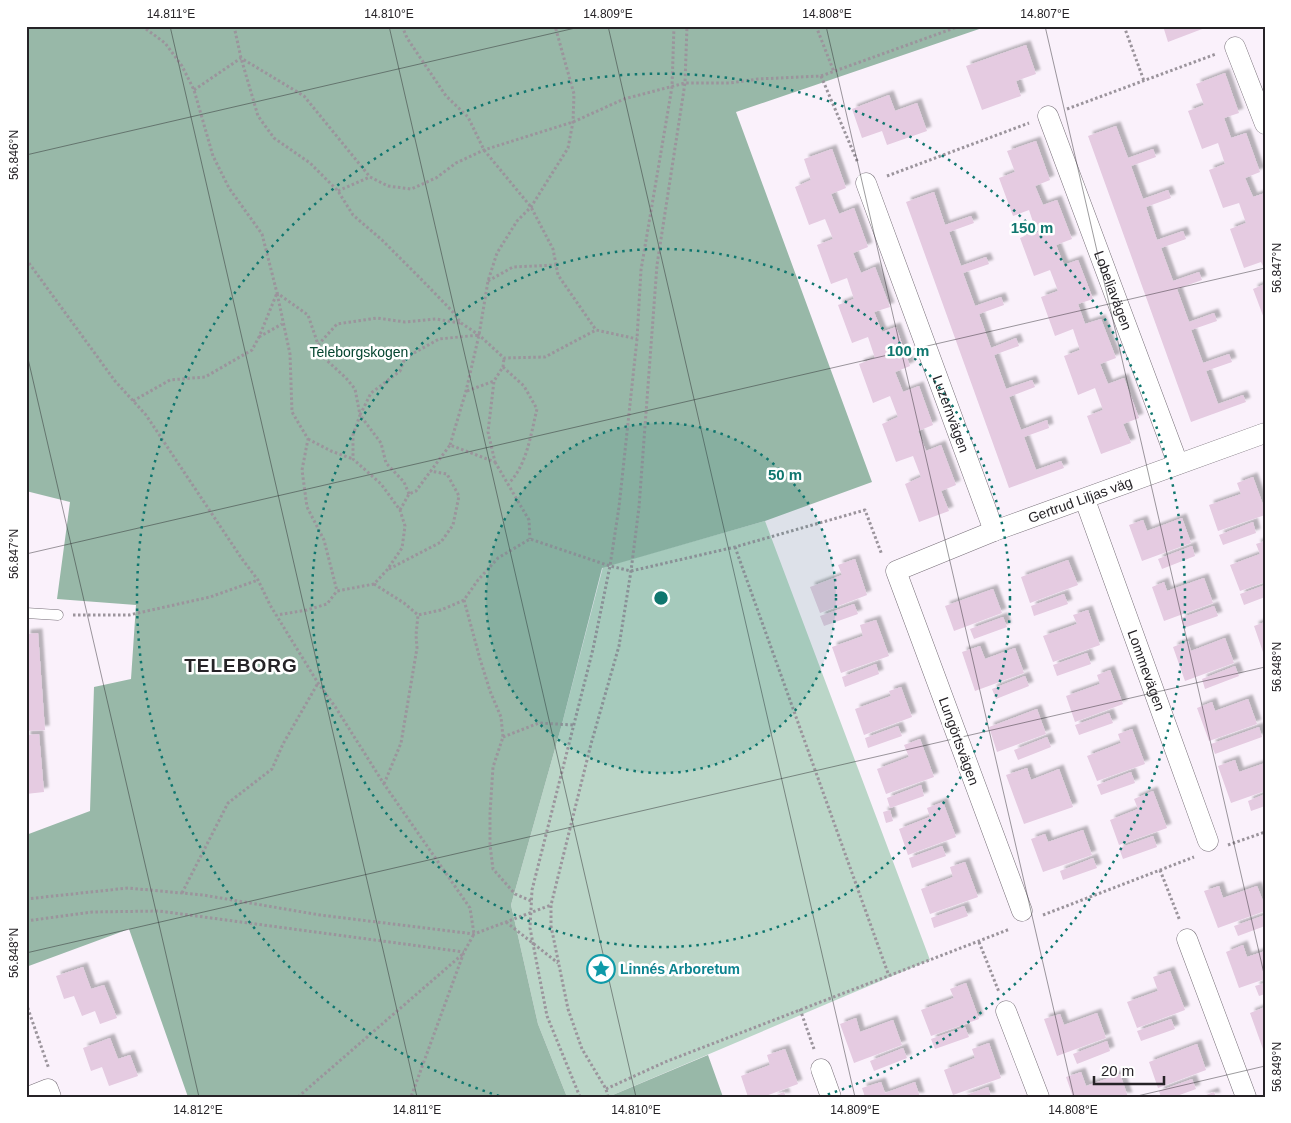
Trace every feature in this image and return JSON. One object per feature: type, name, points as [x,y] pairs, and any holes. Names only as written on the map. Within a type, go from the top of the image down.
[{"type":"street","points":[[1235,47],[1265,124]]},
{"type":"street","name":"Lobeliavägen","points":[[1048,116],[1178,464]]},
{"type":"street","name":"Luzernvägen","points":[[866,183],[994,531]]},
{"type":"street","name":"Gertrud Liljas väg","points":[[896,571],[994,531],[1085,500],[1265,433]]},
{"type":"street","name":"Lommevägen","points":[[1085,500],[1210,848]]},
{"type":"street","name":"Lungörtsvägen","points":[[896,571],[1025,918]]},
{"type":"street","points":[[1187,939],[1246,1097]]},
{"type":"street","points":[[1006,1011],[1038,1097]]},
{"type":"street","points":[[821,1069],[831,1097]]},
{"type":"street","points":[[28,1097],[49,1093]]},
{"type":"lane","points":[[26,613],[58,615]]},
{"type":"path","points":[[142,26],[165,43],[182,66],[194,90],[213,156],[229,188],[262,234],[290,354],[292,412],[308,439],[331,451],[353,459],[381,484],[400,510],[405,526],[402,548],[387,570],[374,584],[337,591],[327,604],[307,610],[277,615]]},
{"type":"path","points":[[234,26],[240,58],[258,116],[274,138],[310,163],[338,191],[353,215],[382,240],[420,278],[452,311],[460,323]]},
{"type":"path","points":[[402,26],[407,38],[446,96],[468,117],[484,150],[531,207],[553,249],[558,275],[596,330]]},
{"type":"path","points":[[400,510],[409,494],[416,491],[450,444],[466,391],[479,335],[488,281],[497,253],[517,221],[531,207],[568,148],[573,122],[574,94],[555,26]]},
{"type":"path","points":[[580,1097],[547,1016],[532,942],[530,912],[532,890],[593,649],[620,507],[637,339],[641,270],[672,87],[674,26]]},
{"type":"path","points":[[608,1097],[606,1089],[582,1049],[568,1009],[551,926],[551,904],[591,744],[619,646],[639,507],[657,265],[685,83],[687,26]]},
{"type":"path","points":[[816,26],[834,72]]},
{"type":"path","points":[[240,58],[304,96],[370,177],[388,186],[411,189],[436,178],[456,164],[484,150],[573,122],[624,99],[685,83],[730,83],[821,76],[960,26]]},
{"type":"path","points":[[1124,26],[1144,81]]},
{"type":"path","points":[[821,76],[866,183],[1235,47]]},
{"type":"path","points":[[194,90],[240,58]]},
{"type":"path","points":[[338,191],[370,177]]},
{"type":"path","points":[[26,259],[115,381],[146,415],[258,580],[318,683],[384,784],[470,908],[474,934],[464,952],[411,1097]]},
{"type":"path","points":[[488,281],[513,266],[556,265]]},
{"type":"path","points":[[133,401],[170,380],[205,377],[252,350],[277,294]]},
{"type":"path","points":[[277,294],[308,316],[322,356],[355,389],[360,415],[382,442],[386,462],[404,482],[409,494]]},
{"type":"path","points":[[318,345],[337,324],[377,318],[404,322],[436,319],[460,323],[479,335],[504,358],[545,357],[596,330],[637,339]]},
{"type":"path","points":[[259,337],[282,324]]},
{"type":"path","points":[[353,459],[353,435],[371,393],[400,371],[405,358],[439,340],[479,335]]},
{"type":"path","points":[[504,358],[502,368],[494,380],[488,432],[495,462],[529,520],[530,539]]},
{"type":"path","points":[[502,368],[524,386],[537,409],[528,446],[516,476],[509,483]]},
{"type":"path","points":[[466,391],[494,380]]},
{"type":"path","points":[[308,439],[302,470],[307,507],[324,540],[337,591]]},
{"type":"path","points":[[450,444],[495,462]]},
{"type":"path","points":[[387,570],[441,542],[453,524],[459,496],[447,474],[430,471]]},
{"type":"path","points":[[418,615],[441,610],[464,600],[478,580],[498,558],[530,539],[630,571],[735,547],[865,510],[886,566],[896,571]]},
{"type":"path","points":[[735,547],[888,976]]},
{"type":"path","points":[[58,615],[128,615],[210,597],[258,580]]},
{"type":"path","points":[[374,584],[404,603],[418,615]]},
{"type":"path","points":[[464,600],[482,667],[501,717],[503,737],[493,767],[492,785],[490,844],[493,869],[515,894],[531,901]]},
{"type":"path","points":[[384,784],[401,742],[417,648],[418,615]]},
{"type":"path","points":[[182,893],[228,803],[272,769],[283,744],[318,683]]},
{"type":"path","points":[[503,737],[539,723],[573,725]]},
{"type":"path","points":[[606,1089],[665,1062],[979,942],[1025,918],[1160,870],[1210,848],[1265,832]]},
{"type":"path","points":[[1160,870],[1187,939]]},
{"type":"path","points":[[26,899],[128,888],[203,895],[320,915],[474,934],[551,904]]},
{"type":"path","points":[[26,921],[92,912],[159,911],[464,952]]},
{"type":"path","points":[[505,921],[559,964]]},
{"type":"path","points":[[979,942],[1006,1011]]},
{"type":"path","points":[[298,1097],[464,952]]},
{"type":"path","points":[[26,1003],[50,1071],[49,1093]]},
{"type":"path","points":[[800,1009],[821,1069]]},
{"type":"green space","name":"Teleborgskogen","points":[[26,26],[988,26],[736,112],[872,482],[765,521],[602,568],[562,724],[511,905],[538,1024],[567,1097],[188,1097],[129,929],[26,967],[26,835],[90,811],[94,687],[131,679],[136,605],[57,599],[70,502],[26,491]]},
{"type":"green space","points":[[765,521],[930,960],[608,1097],[567,1097],[538,1024],[511,905],[562,724],[603,567]]},
{"type":"green space","points":[[708,1055],[723,1097],[608,1097]]},
{"type":"building","points":[[1163,26],[1210,26],[1168,42]]},
{"type":"building","points":[[1026,45],[1036,74],[1016,81],[1021,96],[982,110],[966,66]]},
{"type":"building","points":[[1225,73],[1239,113],[1224,118],[1231,138],[1246,133],[1260,172],[1245,178],[1253,197],[1265,193],[1265,270],[1261,262],[1244,268],[1230,229],[1246,223],[1239,203],[1223,208],[1209,170],[1225,164],[1218,143],[1202,149],[1188,111],[1204,105],[1196,84]]},
{"type":"building","points":[[889,95],[895,111],[917,103],[927,131],[887,145],[882,131],[862,138],[852,109]]},
{"type":"building","points":[[1116,126],[1128,158],[1153,149],[1156,157],[1131,166],[1143,199],[1168,190],[1171,198],[1146,207],[1157,240],[1183,231],[1186,239],[1161,248],[1173,281],[1199,272],[1202,280],[1177,289],[1189,322],[1214,313],[1217,321],[1191,330],[1203,363],[1229,354],[1232,362],[1206,371],[1218,404],[1243,395],[1246,402],[1191,422],[1088,136]]},
{"type":"building","points":[[1036,141],[1050,180],[1035,186],[1043,205],[1057,200],[1072,239],[1056,245],[1064,265],[1078,260],[1093,299],[1078,304],[1085,324],[1101,319],[1116,358],[1100,364],[1108,384],[1124,378],[1139,418],[1123,424],[1131,443],[1101,454],[1087,416],[1103,410],[1095,388],[1078,395],[1064,356],[1080,350],[1073,329],[1055,336],[1041,297],[1058,291],[1050,270],[1034,276],[1020,238],[1036,231],[1029,210],[1013,216],[999,178],[1015,172],[1007,151]]},
{"type":"building","points":[[832,149],[846,188],[831,194],[839,214],[854,208],[868,247],[853,253],[861,273],[875,267],[890,307],[874,312],[882,332],[896,327],[910,366],[895,372],[903,392],[919,386],[933,425],[918,431],[926,451],[941,445],[956,485],[941,491],[949,511],[919,522],[905,484],[921,477],[913,456],[896,462],[882,424],[898,417],[890,396],[873,403],[859,364],[875,358],[868,337],[852,343],[838,305],[854,299],[847,278],[831,284],[817,245],[833,239],[825,219],[809,225],[795,187],[811,180],[804,159]]},
{"type":"building","points":[[934,192],[945,225],[971,216],[974,223],[949,232],[961,266],[986,257],[989,264],[963,273],[975,306],[1001,297],[1004,305],[979,314],[991,348],[1016,338],[1019,346],[994,355],[1006,389],[1032,380],[1035,387],[1009,397],[1021,430],[1047,420],[1049,428],[1024,437],[1036,470],[1061,461],[1064,468],[1009,488],[906,202]]},
{"type":"building","points":[[1265,284],[1265,321],[1253,289]]},
{"type":"building","points":[[1253,477],[1265,510],[1265,515],[1218,531],[1209,505],[1241,494],[1237,483]]},
{"type":"building","points":[[1182,518],[1191,543],[1142,561],[1129,525],[1143,520],[1147,531]]},
{"type":"building","points":[[1253,522],[1256,533],[1223,545],[1219,535]]},
{"type":"building","points":[[1265,541],[1265,582],[1240,591],[1230,565],[1260,554],[1256,544]]},
{"type":"building","points":[[1192,546],[1195,556],[1162,569],[1158,559]]},
{"type":"building","points":[[855,559],[867,595],[820,613],[810,587],[842,575],[838,565]]},
{"type":"building","points":[[1068,560],[1078,585],[1030,603],[1021,577]]},
{"type":"building","points":[[1204,578],[1213,603],[1164,621],[1152,587],[1164,582],[1167,591]]},
{"type":"building","points":[[1265,585],[1265,597],[1244,605],[1240,594]]},
{"type":"building","points":[[993,589],[1002,613],[954,631],[945,606]]},
{"type":"building","points":[[1064,594],[1068,604],[1034,616],[1031,606]]},
{"type":"building","points":[[854,604],[858,614],[824,626],[820,616]]},
{"type":"building","points":[[1214,606],[1218,616],[1184,628],[1181,618]]},
{"type":"building","points":[[1088,610],[1100,645],[1053,662],[1043,636],[1077,624],[1073,615]]},
{"type":"building","points":[[1003,617],[1007,627],[974,639],[970,629]]},
{"type":"building","points":[[876,620],[889,656],[841,673],[832,647],[863,636],[860,625]]},
{"type":"building","points":[[1265,622],[1265,651],[1263,652],[1254,626]]},
{"type":"building","points":[[38,633],[45,730],[26,731],[26,634]]},
{"type":"building","points":[[1225,638],[1234,663],[1185,681],[1173,647],[1188,641],[1191,651]]},
{"type":"building","points":[[980,646],[985,659],[1015,648],[1024,673],[975,691],[962,652]]},
{"type":"building","points":[[1087,653],[1091,664],[1057,676],[1053,665]]},
{"type":"building","points":[[876,664],[879,674],[845,687],[842,677]]},
{"type":"building","points":[[1235,666],[1239,676],[1205,689],[1202,679]]},
{"type":"building","points":[[1110,670],[1123,704],[1075,722],[1066,696],[1100,684],[1097,675]]},
{"type":"building","points":[[1025,676],[1029,686],[996,699],[992,689]]},
{"type":"building","points":[[901,687],[912,717],[864,735],[855,709],[891,696],[889,691]]},
{"type":"building","points":[[1248,699],[1257,724],[1209,741],[1197,708],[1212,702],[1215,711]]},
{"type":"building","points":[[1037,709],[1046,734],[997,752],[989,727]]},
{"type":"building","points":[[1109,713],[1113,723],[1079,735],[1075,725]]},
{"type":"building","points":[[898,726],[902,736],[868,748],[865,738]]},
{"type":"building","points":[[1259,727],[1262,737],[1215,754],[1211,744]]},
{"type":"building","points":[[1132,729],[1145,764],[1097,781],[1087,756],[1121,743],[1118,734]]},
{"type":"building","points":[[39,734],[44,792],[26,794],[26,735]]},
{"type":"building","points":[[1047,737],[1051,747],[1018,760],[1014,750]]},
{"type":"building","points":[[920,739],[934,777],[886,794],[877,769],[909,757],[904,745]]},
{"type":"building","points":[[1235,760],[1239,772],[1265,763],[1265,791],[1231,803],[1218,766]]},
{"type":"building","points":[[1027,768],[1031,780],[1059,769],[1073,807],[1024,824],[1006,775]]},
{"type":"building","points":[[1131,772],[1135,783],[1101,795],[1097,785]]},
{"type":"building","points":[[921,785],[924,796],[890,808],[887,798]]},
{"type":"building","points":[[1153,791],[1167,828],[1119,845],[1110,820],[1138,809],[1134,799]]},
{"type":"building","points":[[1265,794],[1265,806],[1251,811],[1248,801]]},
{"type":"building","points":[[943,802],[956,837],[908,855],[899,829],[930,817],[927,808]]},
{"type":"building","points":[[890,810],[893,821],[886,823],[883,812]]},
{"type":"building","points":[[1083,830],[1092,855],[1043,872],[1031,839],[1045,834],[1048,842]]},
{"type":"building","points":[[1153,836],[1157,847],[1123,859],[1119,848]]},
{"type":"building","points":[[942,846],[946,856],[912,868],[909,858]]},
{"type":"building","points":[[1093,858],[1097,868],[1063,880],[1060,871]]},
{"type":"building","points":[[965,862],[978,897],[930,914],[921,889],[953,877],[950,867]]},
{"type":"building","points":[[1219,886],[1223,898],[1257,886],[1265,906],[1265,911],[1218,928],[1204,891]]},
{"type":"building","points":[[964,906],[968,916],[934,928],[931,918]]},
{"type":"building","points":[[1265,915],[1265,926],[1238,936],[1234,926]]},
{"type":"building","points":[[1243,945],[1247,957],[1265,951],[1265,979],[1239,988],[1226,952]]},
{"type":"building","points":[[83,967],[91,989],[104,985],[117,1018],[100,1024],[95,1011],[82,1016],[74,996],[64,999],[56,976]]},
{"type":"building","points":[[1170,971],[1185,1010],[1137,1028],[1127,1002],[1158,991],[1153,977]]},
{"type":"building","points":[[966,983],[979,1019],[931,1036],[921,1010],[954,998],[950,989]]},
{"type":"building","points":[[1265,983],[1265,994],[1259,996],[1255,986]]},
{"type":"building","points":[[1265,1007],[1265,1048],[1263,1049],[1250,1013]]},
{"type":"building","points":[[1097,1013],[1106,1038],[1057,1056],[1044,1019],[1060,1014],[1064,1025]]},
{"type":"building","points":[[856,1018],[860,1032],[893,1020],[902,1045],[854,1063],[840,1024]]},
{"type":"building","points":[[1171,1019],[1175,1029],[1141,1041],[1137,1031]]},
{"type":"building","points":[[965,1027],[969,1037],[935,1049],[931,1039]]},
{"type":"building","points":[[110,1038],[118,1059],[130,1055],[138,1076],[109,1086],[102,1067],[91,1071],[83,1048]]},
{"type":"building","points":[[1107,1041],[1110,1051],[1077,1064],[1073,1054]]},
{"type":"building","points":[[989,1043],[1001,1078],[953,1095],[944,1070],[975,1058],[972,1049]]},
{"type":"building","points":[[1197,1044],[1206,1070],[1158,1088],[1149,1062]]},
{"type":"building","points":[[903,1048],[907,1058],[874,1071],[870,1061]]},
{"type":"building","points":[[785,1049],[798,1084],[763,1097],[748,1097],[741,1076],[770,1065],[767,1055]]},
{"type":"building","points":[[1081,1072],[1086,1086],[1120,1074],[1128,1097],[1073,1097],[1066,1077]]},
{"type":"building","points":[[1192,1079],[1196,1089],[1174,1097],[1161,1097],[1159,1091]]},
{"type":"building","points":[[881,1082],[885,1093],[915,1082],[920,1097],[865,1097],[862,1088]]},
{"type":"building","points":[[988,1087],[991,1097],[961,1097]]},
{"type":"building","points":[[784,1092],[786,1097],[772,1097]]},
{"type":"building","points":[[1214,1092],[1216,1097],[1201,1097]]},
{"type":"place","name":"Linnés Arboretum","points":[[601,969]]},
{"type":"district","name":"TELEBORG","points":[[241,665]]}]
